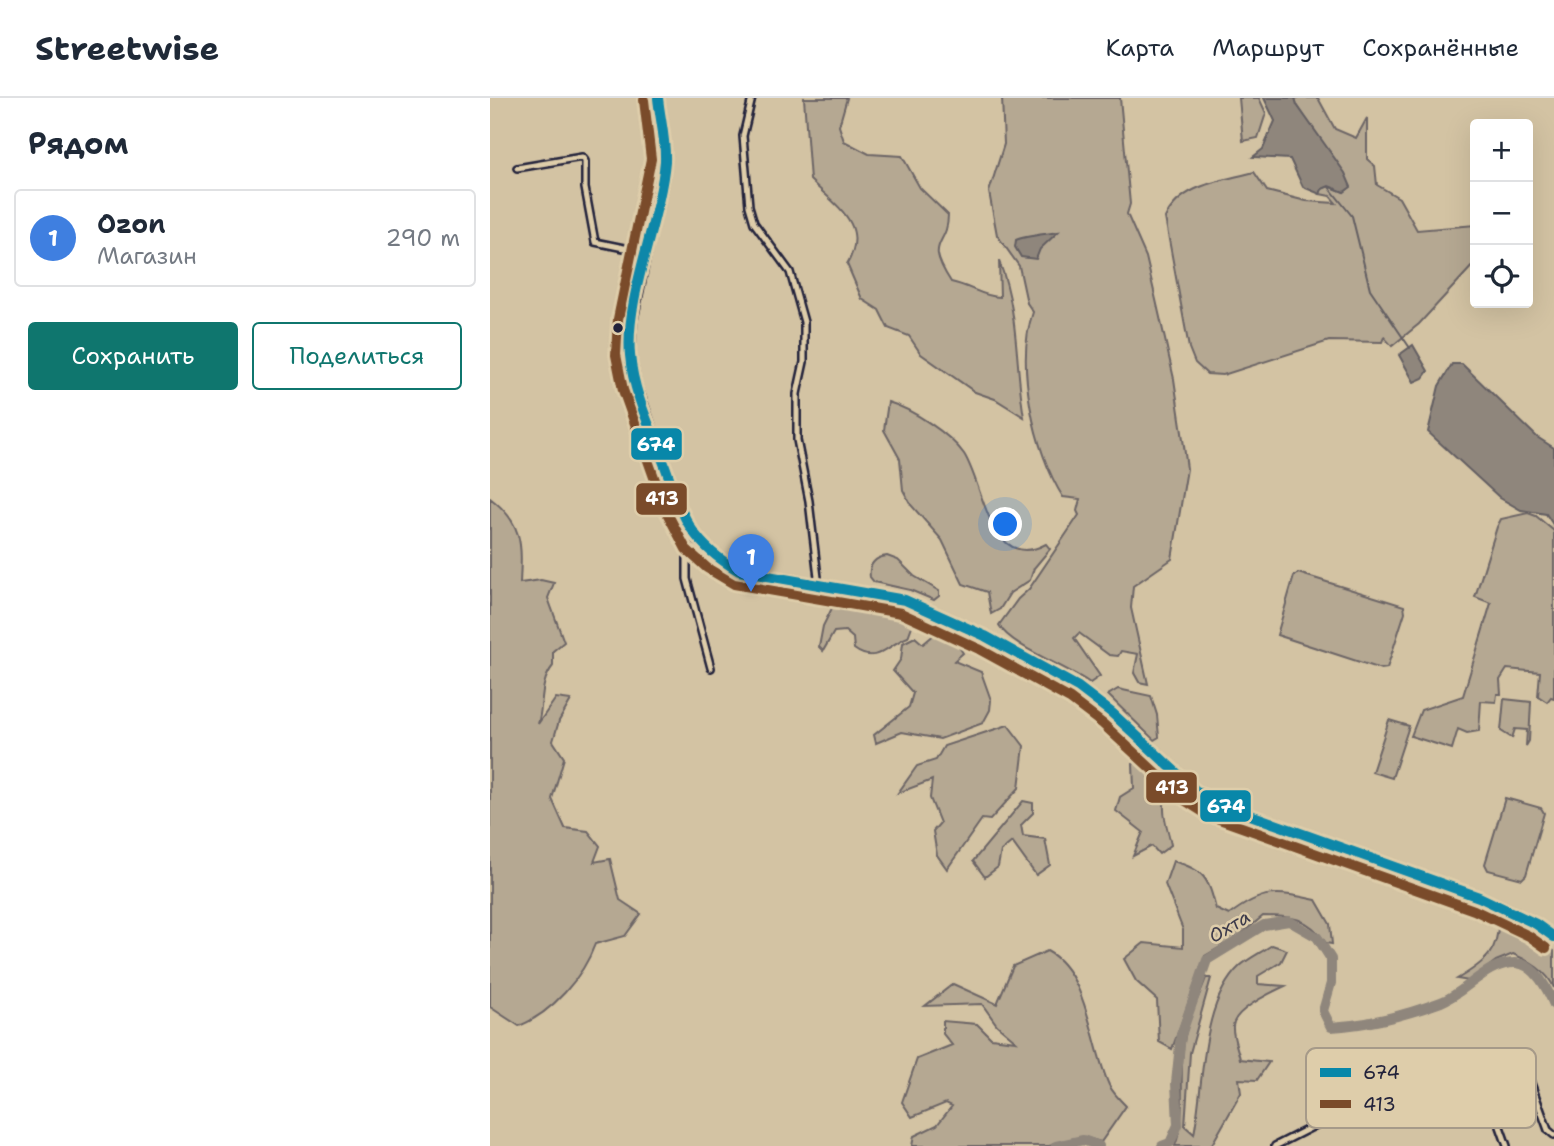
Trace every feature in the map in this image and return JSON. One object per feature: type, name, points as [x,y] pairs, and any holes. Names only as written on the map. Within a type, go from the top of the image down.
[{"type":"main road","points":[[658,98],[665,136],[665,160],[632,323],[632,370],[687,524],[707,551],[739,571],[905,600],[941,614],[1078,687],[1112,713],[1195,790],[1214,802],[1479,897],[1536,924],[1554,937]]},
{"type":"street","points":[[752,98],[743,136],[749,206],[754,223],[790,272],[804,322],[804,362],[797,394],[797,440],[819,563],[819,586]]},
{"type":"street","points":[[517,168],[582,157],[585,161],[585,188],[595,242],[648,253]]},
{"type":"street","points":[[687,524],[687,579],[711,668]]},
{"type":"street","points":[[1536,1097],[1548,1130],[1554,1135]]},
{"type":"street","points":[[1275,1146],[1310,1128]]},
{"type":"street","points":[[1501,1128],[1507,1146]]},
{"type":"shaded area","points":[[804,98],[847,98],[839,126],[844,141],[869,154],[902,156],[920,188],[948,215],[945,234],[938,250],[943,268],[951,282],[1000,297],[999,261],[1010,299],[1024,417],[995,399],[975,392],[921,354],[909,336],[888,328],[879,310],[862,299],[847,264],[855,238],[852,227],[839,208],[810,180]]},
{"type":"shaded area","points":[[1002,98],[1120,98],[1130,204],[1127,214],[1146,257],[1174,379],[1187,469],[1172,559],[1133,586],[1131,608],[1148,684],[1139,682],[1134,673],[1138,654],[1121,651],[1118,656],[1109,655],[1079,633],[1074,638],[1100,676],[1090,683],[1015,641],[999,625],[1029,589],[1079,515],[1077,511],[1080,499],[1063,497],[1044,456],[1030,407],[1026,356],[1033,312],[1027,303],[1019,266],[997,235],[989,192],[1004,144]]},
{"type":"shaded area","points":[[1239,98],[1259,98],[1266,113],[1258,138],[1243,141]]},
{"type":"shaded area","points":[[1264,98],[1295,98],[1297,105],[1345,173],[1351,187],[1344,192],[1329,186],[1322,189],[1320,194],[1303,187],[1290,159],[1253,157],[1263,149],[1275,121]]},
{"type":"shaded area","points":[[1295,98],[1318,98],[1335,129],[1356,138],[1367,118],[1367,159],[1375,166],[1377,185],[1399,198],[1417,230],[1470,225],[1470,268],[1419,324],[1392,346],[1384,337],[1382,342],[1329,341],[1223,375],[1207,374],[1195,363],[1189,348],[1165,218],[1181,198],[1192,191],[1254,172],[1267,191],[1306,201],[1336,203],[1330,196],[1320,194],[1322,189],[1329,186],[1344,192],[1350,187]]},
{"type":"shaded area","points":[[1058,232],[1040,249],[1036,259],[1021,257],[1015,247],[1016,240]]},
{"type":"shaded area","points":[[1413,345],[1428,371],[1423,378],[1414,382],[1399,355]]},
{"type":"shaded area","points":[[1452,364],[1462,364],[1537,437],[1554,448],[1554,526],[1546,514],[1521,510],[1500,498],[1428,432],[1439,386]]},
{"type":"shaded area","points":[[888,402],[930,423],[958,446],[971,468],[992,522],[1001,537],[1012,547],[1027,550],[1046,544],[1050,549],[1034,568],[1030,580],[1010,593],[1000,609],[991,614],[987,592],[963,584],[942,540],[911,505],[903,490],[900,459],[884,430]]},
{"type":"shaded area","points":[[490,498],[501,507],[515,526],[521,557],[520,583],[541,580],[554,583],[548,598],[564,642],[553,651],[553,666],[544,686],[538,724],[556,698],[571,700],[559,721],[553,741],[564,758],[552,799],[565,828],[588,831],[600,846],[594,862],[610,859],[620,900],[641,914],[625,936],[595,944],[583,969],[565,992],[543,1012],[519,1026],[490,1007]]},
{"type":"shaded area","points":[[1528,513],[1554,531],[1554,698],[1551,697],[1547,702],[1538,696],[1540,672],[1507,669],[1500,680],[1501,694],[1497,694],[1496,702],[1481,701],[1479,731],[1467,733],[1458,729],[1452,749],[1411,736],[1421,710],[1463,696],[1491,603],[1475,597],[1497,527],[1501,519]]},
{"type":"shaded area","points":[[887,556],[898,560],[914,576],[939,591],[939,596],[934,600],[910,590],[874,582],[870,577],[872,565],[879,558]]},
{"type":"shaded area","points":[[1298,573],[1404,606],[1405,612],[1387,668],[1381,669],[1277,635],[1294,576]]},
{"type":"shaded area","points":[[839,594],[904,603],[957,628],[945,630],[916,615],[908,637],[876,655],[862,654],[854,649],[853,638],[845,631],[834,632],[823,651],[819,647],[823,626]]},
{"type":"shaded area","points":[[935,634],[957,644],[963,653],[954,661],[981,672],[991,700],[990,710],[983,723],[940,739],[902,732],[876,743],[874,735],[909,707],[913,693],[893,671],[901,659],[903,643],[915,637],[923,644]]},
{"type":"shaded area","points":[[1118,689],[1151,696],[1157,715],[1159,737],[1154,740],[1108,695]]},
{"type":"shaded area","points":[[1504,699],[1531,702],[1529,741],[1526,746],[1527,730],[1515,729],[1512,738],[1501,731]]},
{"type":"shaded area","points":[[1389,720],[1409,726],[1392,778],[1372,772]]},
{"type":"shaded area","points":[[1008,725],[1024,746],[1019,788],[990,820],[982,819],[947,869],[937,855],[933,831],[940,823],[930,798],[932,780],[898,793],[917,766],[936,760],[944,746]]},
{"type":"shaded area","points":[[1149,757],[1166,780],[1164,811],[1171,845],[1159,854],[1152,846],[1133,856],[1143,832],[1116,811],[1120,797],[1134,788],[1133,764]]},
{"type":"shaded area","points":[[1505,798],[1541,808],[1544,813],[1526,875],[1522,879],[1488,870],[1485,864]]},
{"type":"shaded area","points":[[1023,801],[1033,803],[1033,813],[1021,825],[1023,836],[1045,839],[1050,865],[1036,875],[1012,842],[1001,851],[998,867],[985,877],[973,861]]},
{"type":"shaded area","points":[[1173,861],[1199,872],[1207,883],[1216,909],[1229,915],[1251,900],[1270,894],[1316,900],[1330,924],[1332,944],[1326,943],[1313,928],[1299,920],[1263,916],[1239,936],[1205,956],[1172,1049],[1159,1042],[1157,1000],[1136,981],[1124,959],[1144,943],[1183,947],[1183,930],[1165,884]]},
{"type":"shaded area","points":[[1498,916],[1538,937],[1554,951],[1554,988],[1537,967],[1513,954],[1496,961],[1469,981],[1457,979],[1483,961],[1494,947]]},
{"type":"shaded area","points":[[1272,945],[1287,950],[1281,962],[1258,976],[1258,984],[1285,986],[1246,1008],[1233,1026],[1240,1059],[1269,1062],[1257,1080],[1239,1079],[1241,1093],[1211,1146],[1175,1146],[1181,1119],[1185,1036],[1206,978],[1211,978],[1190,1053],[1185,1126],[1194,1134],[1206,1046],[1217,1001],[1240,966]]},
{"type":"shaded area","points":[[1047,951],[1061,961],[1080,993],[1109,1085],[1126,1106],[1101,1142],[1084,1137],[1049,1146],[912,1146],[914,1136],[937,1125],[952,1106],[946,1103],[912,1117],[902,1102],[917,1059],[952,1045],[943,1034],[943,1021],[977,1024],[991,1038],[1016,1041],[997,1025],[982,1004],[925,1006],[953,984],[997,1004],[1013,966]]},
{"type":"waterway","points":[[1329,187],[1352,216],[1370,289],[1410,348]]},
{"type":"waterway","name":"Охта","points":[[1162,1146],[1170,1143],[1178,1125],[1176,1083],[1181,1035],[1207,960],[1264,925],[1289,921],[1317,937],[1331,959],[1331,983],[1323,1011],[1331,1027],[1387,1019],[1441,1002],[1486,972],[1505,964],[1523,964],[1535,973],[1554,1005]]},
{"type":"waterway","name":"Охта","points":[[1056,1146],[1083,1140],[1099,1146]]},
{"type":"transit line","name":"674","points":[[658,98],[665,161],[657,208],[633,309],[630,355],[639,398],[677,500],[690,527],[709,550],[739,571],[905,600],[985,636],[1078,687],[1112,713],[1195,790],[1214,802],[1479,897],[1536,924],[1554,937]]},
{"type":"transit line","name":"413","points":[[644,100],[651,159],[618,319],[616,355],[623,390],[666,511],[686,549],[707,568],[734,584],[901,613],[979,649],[1070,699],[1103,724],[1186,801],[1208,815],[1474,910],[1529,936],[1546,948]]},
{"type":"place","name":"Ozon","points":[[751,592]]}]
